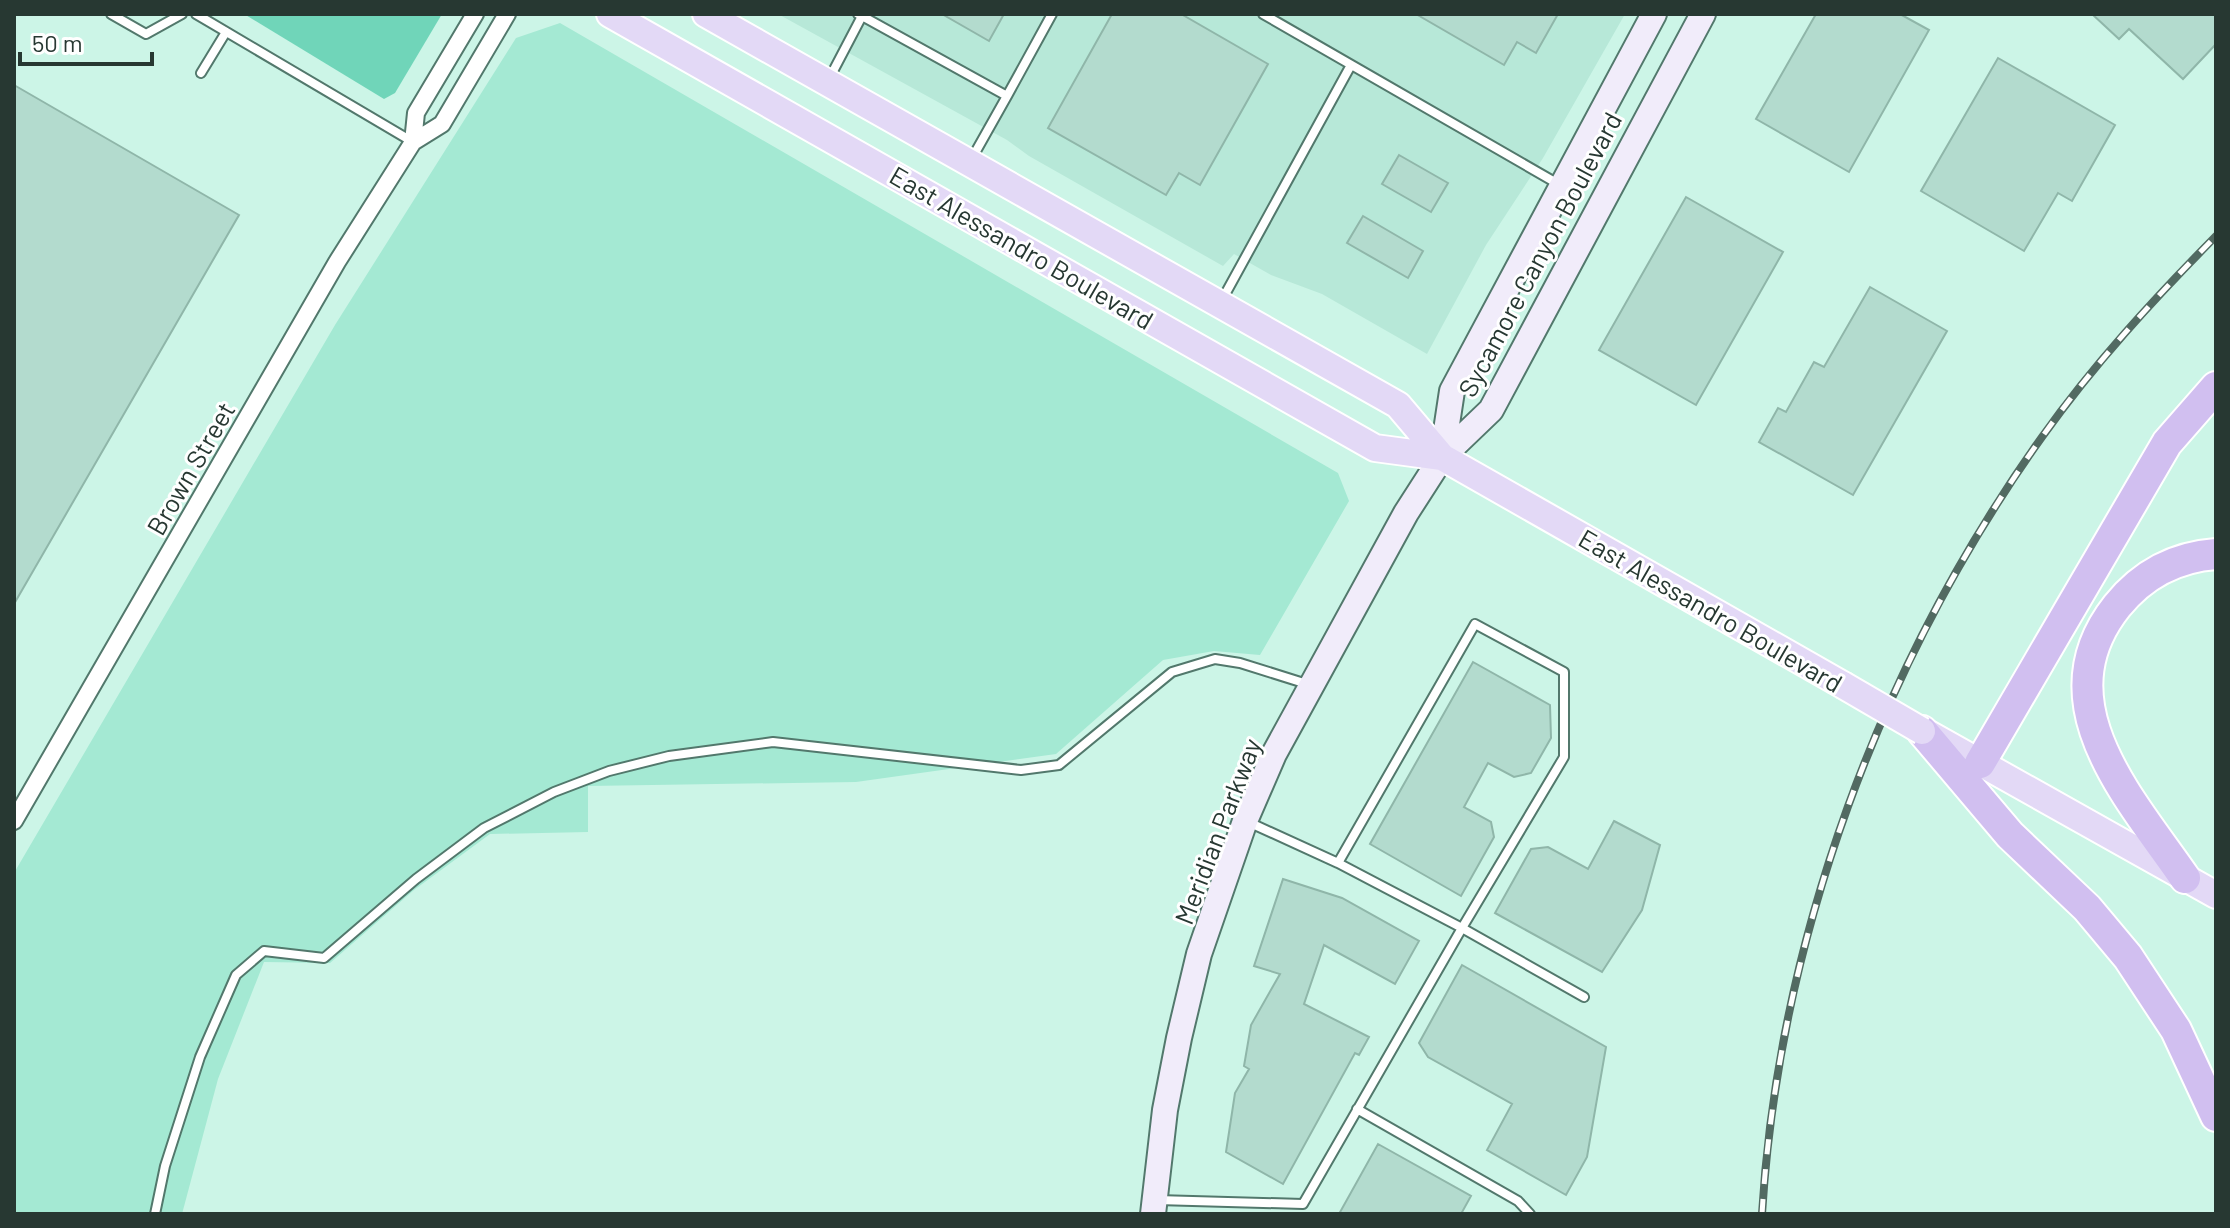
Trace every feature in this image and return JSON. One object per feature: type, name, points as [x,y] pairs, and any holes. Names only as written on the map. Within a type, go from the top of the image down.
[{"type":"highway","points":[[1980,763],[2167,443],[2216,387]]},
{"type":"highway","points":[[2185,878],[2108,767],[2088,714],[2087,689],[2097,639],[2124,598],[2142,580],[2169,564],[2216,554]]},
{"type":"highway","points":[[1922,731],[2010,835],[2087,908],[2128,957],[2176,1030],[2216,1116]]},
{"type":"main road","name":"East Alessandro Boulevard","points":[[610,14],[1375,448],[1442,457]]},
{"type":"main road","name":"East Alessandro Boulevard","points":[[706,14],[1398,405],[1442,457],[2185,878]]},
{"type":"main road","name":"Sycamore Canyon Boulevard","points":[[1442,457],[1452,391],[1539,234],[1560,185],[1654,14]]},
{"type":"main road","name":"Sycamore Canyon Boulevard","points":[[1442,457],[1491,410],[1703,14]]},
{"type":"main road","name":"Meridian Parkway","points":[[1154,1207],[1165,1110],[1179,1038],[1199,954],[1245,821],[1274,754],[1406,513],[1442,457]]},
{"type":"main road","points":[[2185,878],[2216,895]]},
{"type":"street","name":"Brown Street","points":[[413,142],[416,113],[475,14]]},
{"type":"street","name":"Brown Street","points":[[17,809],[337,262],[413,142],[442,124],[507,14]]},
{"type":"lane","points":[[111,14],[146,34],[182,14]]},
{"type":"lane","points":[[196,14],[413,142]]},
{"type":"lane","points":[[969,162],[1052,14]]},
{"type":"lane","points":[[1263,14],[1560,185]]},
{"type":"lane","points":[[827,82],[860,15],[1007,96]]},
{"type":"lane","points":[[201,73],[226,32]]},
{"type":"lane","points":[[1219,304],[1351,65]]},
{"type":"lane","points":[[1154,1207],[1303,1204],[1564,757],[1564,672],[1475,624],[1338,863]]},
{"type":"lane","points":[[155,1214],[165,1166],[200,1057],[236,975],[264,951],[324,958],[405,888],[484,828],[554,792],[609,771],[669,756],[773,742],[1021,770],[1059,765],[1172,672],[1215,659],[1240,663],[1312,686]]},
{"type":"lane","points":[[1245,821],[1338,863],[1584,997]]},
{"type":"lane","points":[[1357,1109],[1518,1201],[1530,1214]]},
{"type":"lane","points":[[1275,1203],[1276,1214]]},
{"type":"shaded area","points":[[244,14],[442,14],[395,93],[384,99]]},
{"type":"shaded area","points":[[778,14],[1625,14],[1543,158],[1486,245],[1427,354],[1322,294],[1271,275],[1234,254],[1223,266],[1029,156],[1007,140]]},
{"type":"shaded area","points":[[560,23],[1338,473],[1349,501],[1260,655],[1214,651],[1163,660],[1056,754],[856,782],[588,786],[588,832],[490,834],[414,890],[330,963],[264,962],[218,1079],[182,1214],[14,1214],[14,873],[335,325],[516,38]]},
{"type":"building","points":[[942,14],[1004,14],[989,41]]},
{"type":"building","points":[[1112,14],[1181,14],[1268,64],[1200,185],[1179,173],[1166,195],[1048,128]]},
{"type":"building","points":[[1416,14],[1558,14],[1536,53],[1517,42],[1504,65]]},
{"type":"building","points":[[1816,14],[1900,14],[1929,30],[1849,172],[1756,119]]},
{"type":"building","points":[[2092,14],[2216,14],[2216,44],[2183,79],[2129,29],[2119,39]]},
{"type":"building","points":[[1998,58],[2115,125],[2072,201],[2058,193],[2024,251],[1921,191]]},
{"type":"building","points":[[14,85],[239,215],[14,604]]},
{"type":"building","points":[[1399,155],[1448,183],[1431,212],[1382,184]]},
{"type":"building","points":[[1686,197],[1783,252],[1696,405],[1599,350]]},
{"type":"building","points":[[1363,216],[1423,251],[1408,278],[1347,243]]},
{"type":"building","points":[[1870,287],[1947,331],[1853,495],[1759,442],[1778,408],[1786,412],[1814,362],[1824,367]]},
{"type":"building","points":[[1473,662],[1550,705],[1551,738],[1531,773],[1514,777],[1488,763],[1464,807],[1491,822],[1494,837],[1461,896],[1370,844]]},
{"type":"building","points":[[1614,821],[1660,845],[1642,910],[1602,972],[1495,913],[1531,849],[1548,847],[1588,869]]},
{"type":"building","points":[[1283,879],[1342,898],[1419,941],[1395,984],[1324,945],[1304,1004],[1369,1037],[1359,1055],[1355,1053],[1283,1184],[1226,1152],[1235,1093],[1249,1069],[1244,1066],[1251,1025],[1280,974],[1254,966]]},
{"type":"building","points":[[1462,965],[1606,1047],[1587,1157],[1566,1195],[1487,1150],[1512,1104],[1428,1057],[1419,1043]]},
{"type":"building","points":[[1378,1144],[1471,1196],[1461,1214],[1339,1214]]},
{"type":"railway","points":[[1762,1214],[1772,1110],[1790,1008],[1816,906],[1848,806],[1887,709],[1933,615],[1984,524],[2042,437],[2125,333],[2216,236]]}]
